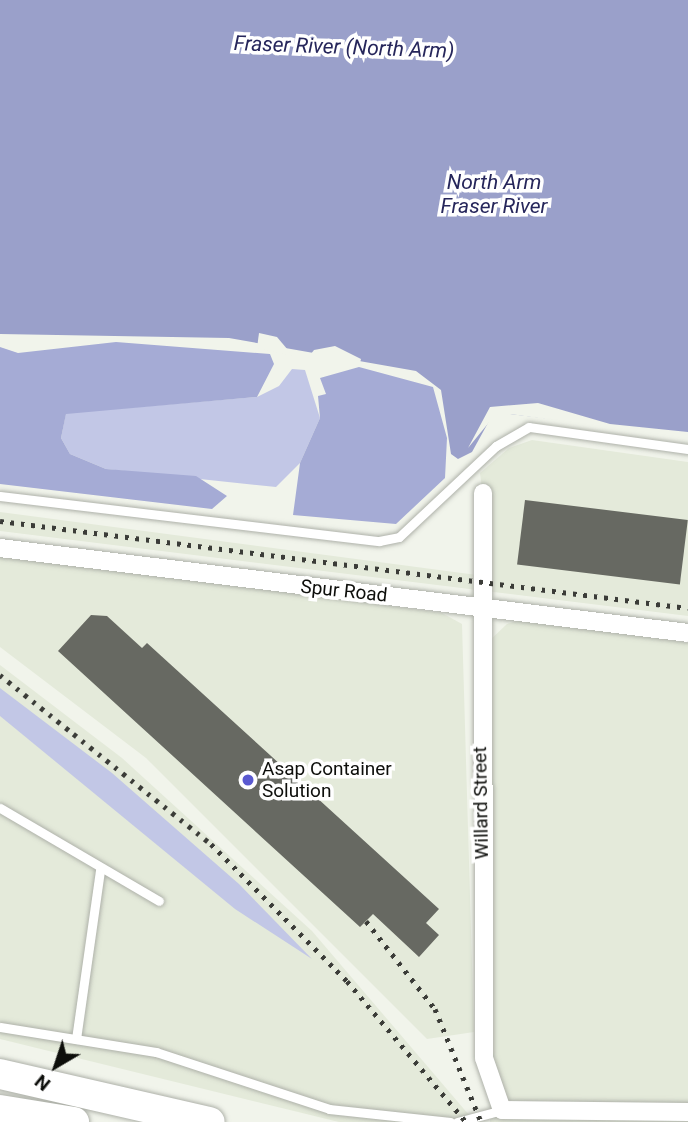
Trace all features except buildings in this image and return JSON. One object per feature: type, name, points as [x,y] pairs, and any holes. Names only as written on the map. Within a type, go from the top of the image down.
[{"type":"main road","points":[[0,1074],[211,1122]]},
{"type":"main road","points":[[0,1110],[74,1122]]},
{"type":"street","name":"Willard Street","points":[[483,493],[480,606],[484,1058],[502,1110]]},
{"type":"street","name":"Spur Road","points":[[0,548],[688,633]]},
{"type":"street","points":[[502,1110],[688,1112]]},
{"type":"lane","points":[[0,496],[379,541],[399,537],[496,446],[529,427],[688,449]]},
{"type":"lane","points":[[0,808],[100,870],[159,901]]},
{"type":"lane","points":[[76,1039],[100,870]]},
{"type":"lane","points":[[0,1027],[156,1052],[328,1109],[450,1122]]},
{"type":"lane","points":[[457,1122],[502,1110]]},
{"type":"shaded area","points":[[116,342],[270,354],[274,364],[257,397],[66,414],[61,438],[70,454],[106,469],[196,476],[227,496],[212,509],[0,484],[0,347],[18,353]]},
{"type":"shaded area","points":[[359,367],[433,387],[447,438],[445,478],[396,524],[293,515],[300,463],[320,418],[318,396],[326,394],[320,378]]},
{"type":"shaded area","points":[[292,369],[305,370],[320,418],[300,463],[276,487],[106,469],[70,454],[61,438],[66,413],[257,397],[279,386]]},
{"type":"shaded area","points":[[532,440],[688,462],[688,616],[0,531],[0,512],[492,577],[480,473],[509,448]]},
{"type":"shaded area","points":[[0,553],[442,613],[462,624],[474,1032],[427,1039],[146,758],[0,647]]},
{"type":"shaded area","points":[[527,617],[688,643],[688,1122],[490,1122],[489,641],[507,624]]},
{"type":"shaded area","points":[[0,665],[122,758],[312,931],[475,1122],[339,1122],[0,1039]]},
{"type":"shaded area","points":[[0,688],[112,773],[239,884],[312,959],[235,909],[0,716]]},
{"type":"water","name":"North Arm Fraser River","points":[[0,0],[688,0],[688,436],[494,412],[472,452],[458,459],[451,454],[441,390],[416,371],[229,338],[0,334]]},
{"type":"pier","points":[[259,333],[277,337],[293,356],[257,348]]},
{"type":"pier","points":[[335,346],[361,359],[359,367],[307,359],[314,350]]},
{"type":"pier","points":[[538,403],[610,424],[688,432],[688,439],[510,414],[495,415],[468,448],[490,407]]},
{"type":"railway","points":[[0,521],[688,608]]},
{"type":"railway","points":[[0,675],[211,844],[347,981],[466,1122]]},
{"type":"railway","points":[[366,921],[435,1009],[481,1122]]},
{"type":"place","name":"Asap Container Solution","points":[[248,780]]},
{"type":"water label","name":"Fraser River (North Arm)","points":[[344,47]]}]
